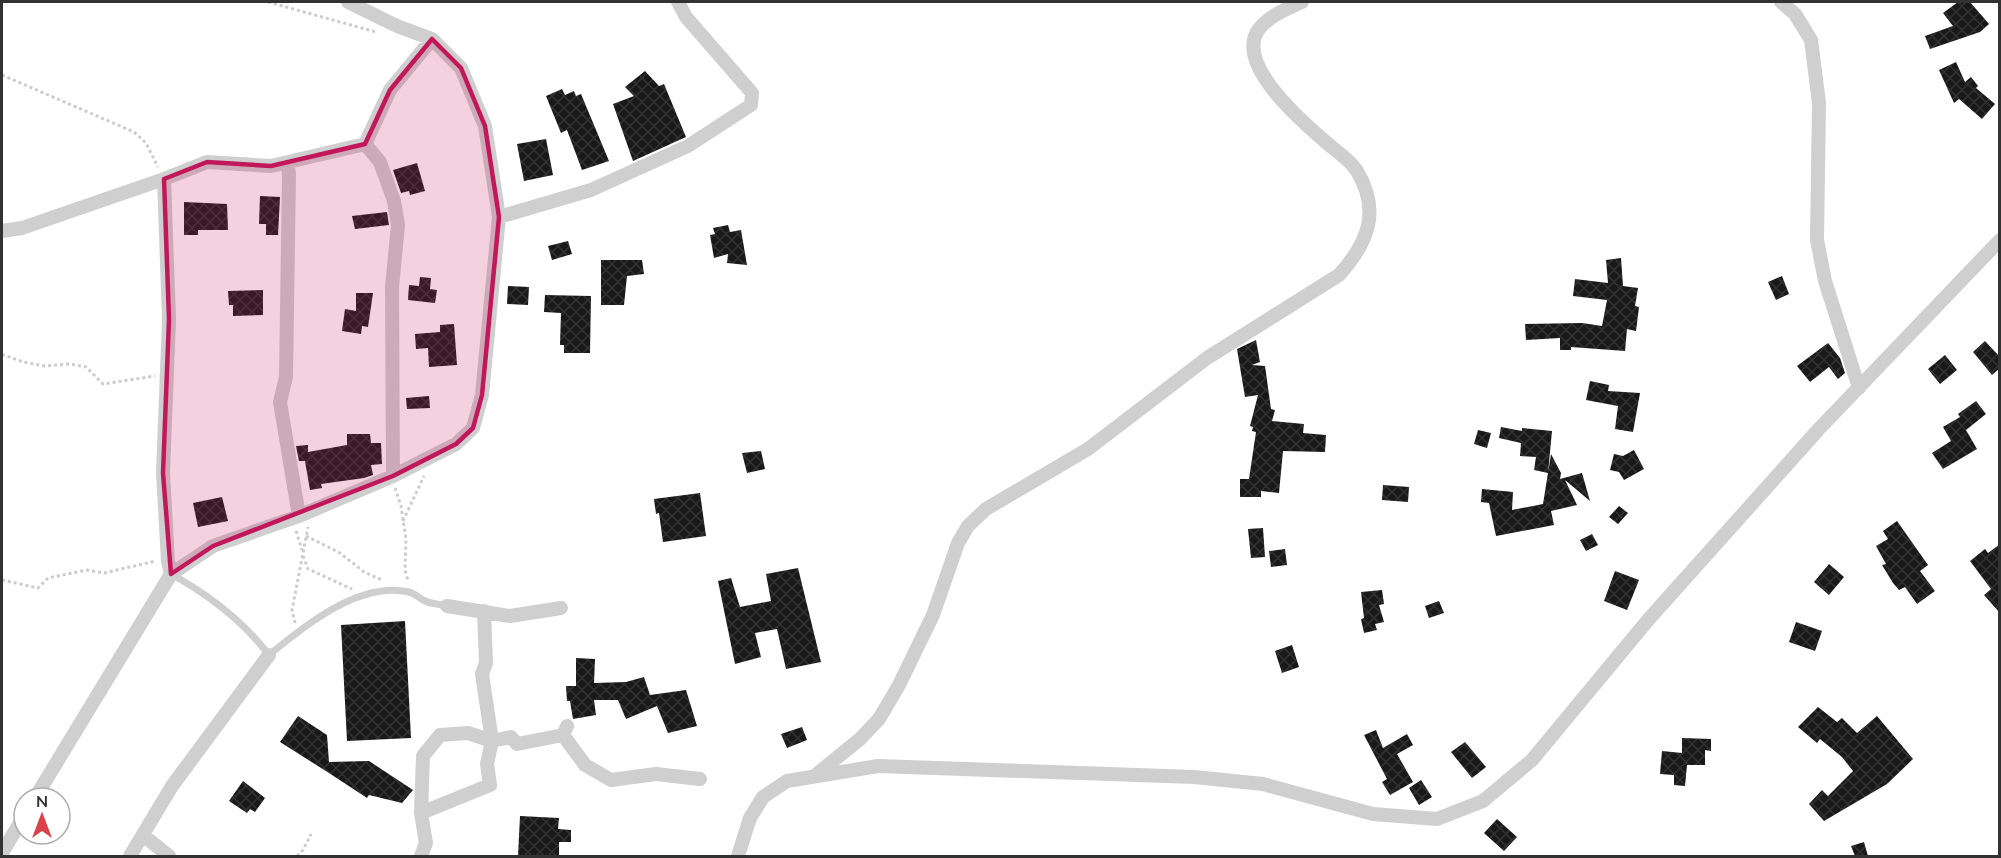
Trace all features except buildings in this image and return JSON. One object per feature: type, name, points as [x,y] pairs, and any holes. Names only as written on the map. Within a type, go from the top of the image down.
[{"type":"street","points":[[169,567],[213,546],[299,515],[393,476],[456,444],[473,428],[482,395],[499,217],[485,126],[461,68],[432,39],[397,26],[348,2]]},
{"type":"street","points":[[499,217],[591,190],[688,146],[751,105],[752,93],[686,17],[678,2]]},
{"type":"street","points":[[816,775],[860,739],[879,718],[889,702],[933,615],[958,543],[968,526],[986,509],[1088,449],[1207,358],[1339,275],[1356,256],[1370,223],[1368,196],[1357,169],[1286,107],[1262,74],[1255,48],[1258,30],[1274,16],[1302,2]]},
{"type":"street","points":[[1781,2],[1795,14],[1811,40],[1819,103],[1816,240],[1825,280],[1859,388]]},
{"type":"street","points":[[365,144],[390,90],[432,39]]},
{"type":"street","points":[[2,231],[22,228],[207,162],[271,166],[365,144]]},
{"type":"street","points":[[365,144],[380,162],[398,225],[392,287],[393,476]]},
{"type":"street","points":[[287,163],[289,186],[286,377],[280,402],[299,515]]},
{"type":"street","points":[[42,786],[169,567],[163,473],[168,373],[168,252],[164,179]]},
{"type":"street","points":[[738,856],[750,818],[763,797],[787,781],[878,766],[1194,777],[1263,784],[1373,814],[1437,819],[1483,801],[1532,760],[1647,621],[1859,388],[2000,240]]},
{"type":"street","points":[[447,606],[510,616],[561,608]]},
{"type":"street","points":[[421,813],[490,785],[487,764],[492,741],[482,674],[486,663],[484,611]]},
{"type":"street","points":[[130,856],[172,786],[269,655]]},
{"type":"street","points":[[421,856],[426,843],[421,813],[423,756],[440,735],[468,734],[492,741],[511,737],[518,744],[565,731],[585,765],[611,780],[656,774],[700,779]]},
{"type":"street","points":[[2,853],[12,836]]},
{"type":"street","points":[[144,836],[170,856]]},
{"type":"lane","points":[[169,567],[252,632],[269,655],[297,632],[347,601],[361,597],[397,591],[410,592],[427,602],[447,606]]},
{"type":"path","points":[[268,2],[347,26],[380,33]]},
{"type":"path","points":[[2,75],[134,132],[146,143],[164,179]]},
{"type":"path","points":[[2,356],[45,366],[70,364],[86,368],[103,384],[168,373]]},
{"type":"path","points":[[403,522],[424,476],[419,463]]},
{"type":"path","points":[[393,476],[406,539],[405,570],[410,592]]},
{"type":"path","points":[[297,632],[292,610],[306,536],[299,515]]},
{"type":"path","points":[[299,515],[303,553],[308,569],[349,586],[361,597]]},
{"type":"path","points":[[306,536],[340,553],[363,572],[392,585],[397,591]]},
{"type":"path","points":[[2,580],[38,588],[48,578],[68,573],[87,570],[104,573],[124,570],[143,562],[169,567]]},
{"type":"path","points":[[297,856],[303,850],[311,834]]},
{"type":"highlighted area","points":[[432,39],[461,68],[485,126],[499,217],[482,395],[473,428],[456,444],[393,476],[213,546],[171,574],[163,473],[169,319],[164,179],[207,162],[271,166],[365,144],[390,90]]}]
